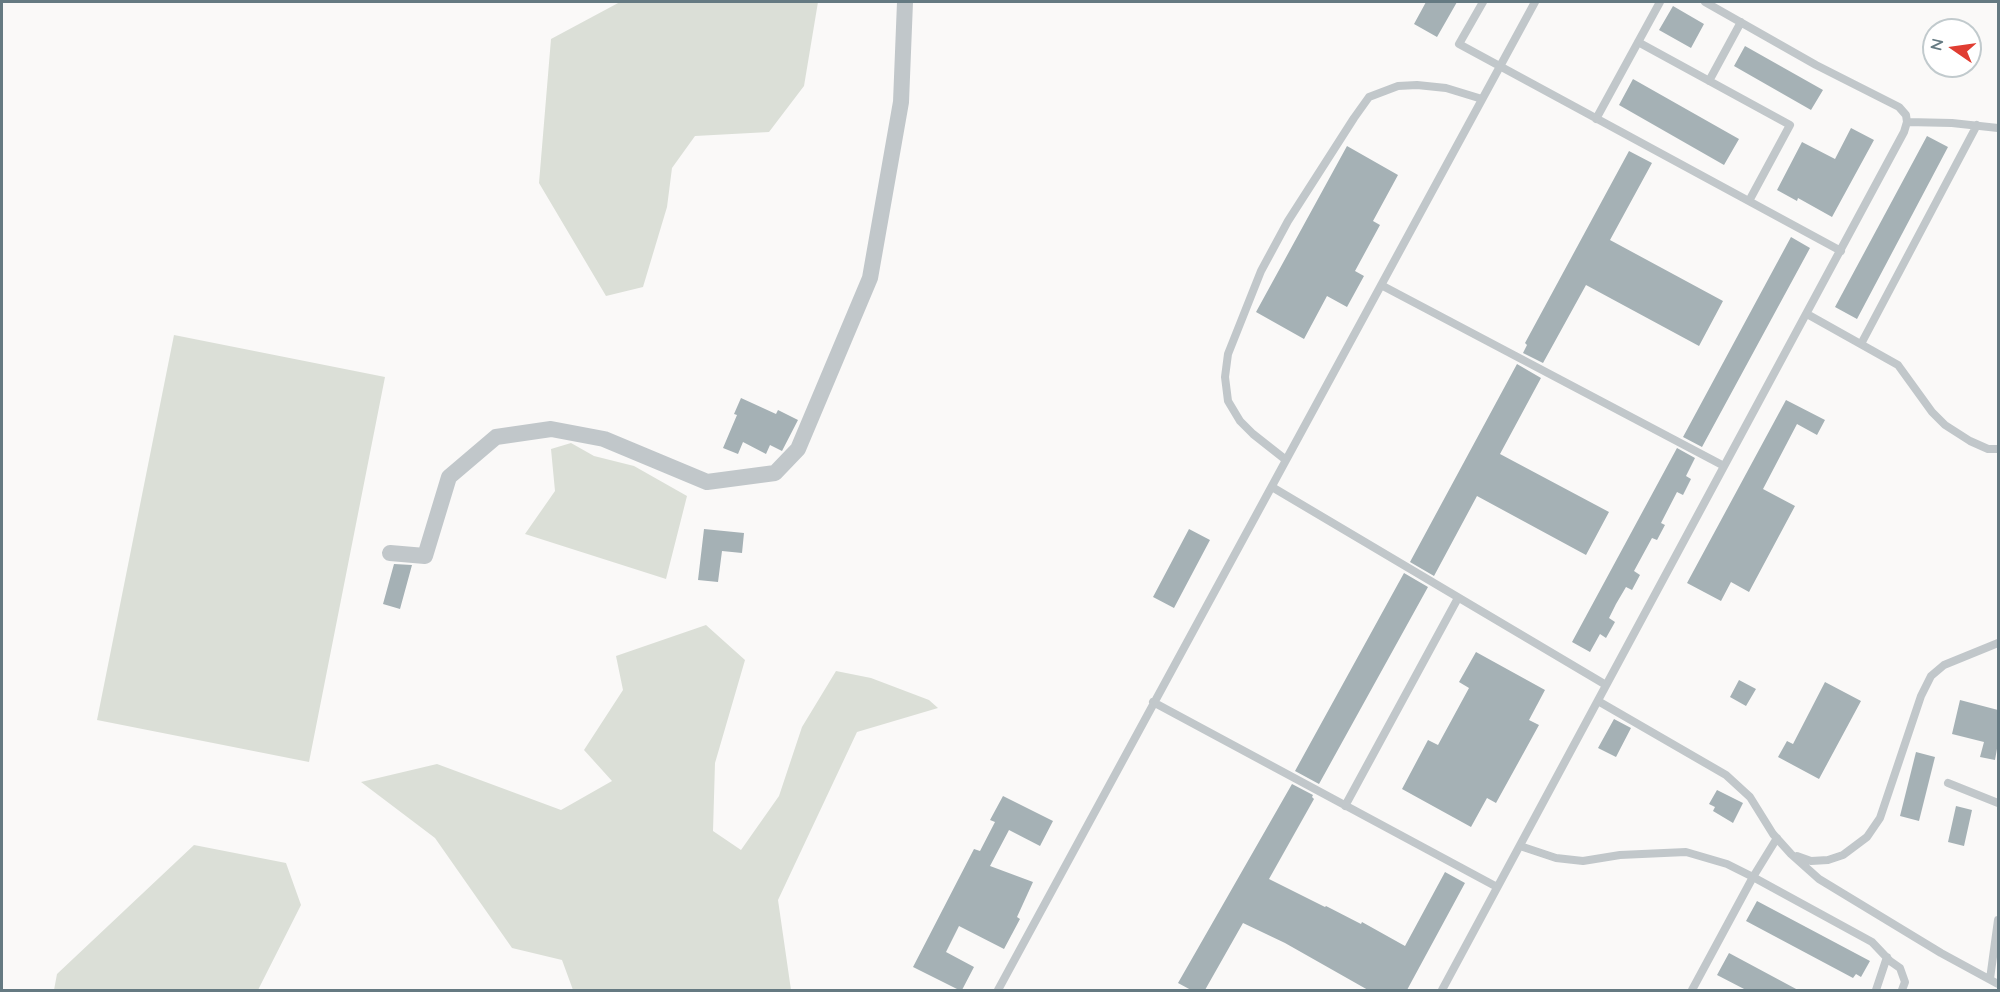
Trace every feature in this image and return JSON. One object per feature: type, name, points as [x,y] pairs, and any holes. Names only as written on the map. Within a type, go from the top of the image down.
[{"type":"street","points":[[390,553],[425,556],[449,477],[496,437],[551,429],[604,440],[707,482],[775,473],[798,449],[870,278],[900,102],[905,2]]},
{"type":"lane","points":[[1483,2],[1459,44],[1841,251]]},
{"type":"lane","points":[[998,990],[1535,2]]},
{"type":"lane","points":[[1596,119],[1660,2]]},
{"type":"lane","points":[[1442,990],[1895,151],[1907,122],[1906,115],[1899,106],[1815,65],[1706,2]]},
{"type":"lane","points":[[1709,81],[1741,22]]},
{"type":"lane","points":[[1638,42],[1790,124],[1749,201]]},
{"type":"lane","points":[[1286,460],[1240,421],[1228,401],[1225,377],[1228,354],[1261,271],[1294,212],[1369,97],[1398,86],[1417,85],[1446,88],[1482,99]]},
{"type":"lane","points":[[1907,122],[1998,128]]},
{"type":"lane","points":[[1862,344],[1977,125]]},
{"type":"lane","points":[[1381,285],[1724,466]]},
{"type":"lane","points":[[1807,314],[1898,365],[1932,412],[1945,425],[1970,441],[1988,449],[1998,449]]},
{"type":"lane","points":[[1272,487],[1606,685]]},
{"type":"lane","points":[[1345,806],[1458,598]]},
{"type":"lane","points":[[1791,854],[1811,861],[1828,860],[1843,855],[1867,837],[1880,818],[1921,696],[1931,676],[1944,665],[1998,643]]},
{"type":"lane","points":[[1598,701],[1726,775],[1750,797],[1777,838],[1791,854],[1819,879],[1941,953],[1998,984]]},
{"type":"lane","points":[[1154,702],[1497,887]]},
{"type":"lane","points":[[1948,783],[1998,803]]},
{"type":"lane","points":[[1692,990],[1777,838]]},
{"type":"lane","points":[[1520,846],[1556,858],[1583,861],[1620,855],[1686,852],[1727,864],[1872,942],[1900,968],[1905,982],[1902,990]]},
{"type":"lane","points":[[1990,979],[1998,920]]},
{"type":"lane","points":[[1876,990],[1887,957]]},
{"type":"shaded area","points":[[620,2],[818,2],[804,86],[769,132],[695,136],[672,168],[667,207],[643,287],[606,296],[539,183],[551,39]]},
{"type":"shaded area","points":[[174,335],[385,377],[309,762],[97,720]]},
{"type":"shaded area","points":[[571,443],[594,456],[634,466],[687,496],[666,579],[525,534],[555,491],[551,449]]},
{"type":"shaded area","points":[[706,625],[745,660],[715,763],[713,831],[741,850],[779,796],[802,727],[836,671],[871,678],[929,700],[938,708],[857,732],[778,900],[791,990],[573,990],[562,960],[512,948],[435,838],[361,782],[437,764],[561,810],[612,781],[584,750],[623,690],[616,656]]},
{"type":"shaded area","points":[[194,845],[286,863],[301,905],[258,990],[54,990],[57,974]]},
{"type":"building","points":[[1426,2],[1457,2],[1437,37],[1414,24]]},
{"type":"building","points":[[1673,6],[1704,24],[1691,48],[1659,30]]},
{"type":"building","points":[[1745,46],[1823,90],[1811,110],[1734,66]]},
{"type":"building","points":[[1633,79],[1739,139],[1724,165],[1619,105]]},
{"type":"building","points":[[1851,128],[1874,140],[1832,217],[1798,198],[1797,201],[1777,190],[1802,142],[1835,159]]},
{"type":"building","points":[[1927,136],[1948,147],[1857,319],[1835,307]]},
{"type":"building","points":[[1347,146],[1398,175],[1373,221],[1380,225],[1355,271],[1364,276],[1347,307],[1327,296],[1304,339],[1256,312]]},
{"type":"building","points":[[1629,151],[1652,163],[1610,240],[1723,301],[1699,346],[1586,285],[1543,363],[1523,353],[1527,345],[1525,343]]},
{"type":"building","points":[[1791,237],[1810,248],[1702,447],[1683,437]]},
{"type":"building","points":[[1517,364],[1541,378],[1500,454],[1609,512],[1586,555],[1477,496],[1434,576],[1410,562]]},
{"type":"building","points":[[741,398],[776,414],[778,410],[798,420],[782,451],[770,445],[766,454],[743,442],[738,454],[723,448],[737,415],[734,414]]},
{"type":"building","points":[[1786,400],[1825,420],[1817,435],[1797,424],[1763,489],[1795,506],[1749,592],[1731,582],[1721,601],[1687,583]]},
{"type":"building","points":[[1677,448],[1695,458],[1686,476],[1691,479],[1683,495],[1677,492],[1661,523],[1665,525],[1657,540],[1652,538],[1634,571],[1640,575],[1632,590],[1626,587],[1616,604],[1609,618],[1615,622],[1606,638],[1600,634],[1590,652],[1572,642]]},
{"type":"building","points":[[704,529],[744,533],[742,553],[722,551],[718,582],[698,580]]},
{"type":"building","points":[[1189,529],[1210,540],[1174,608],[1153,597]]},
{"type":"building","points":[[394,564],[412,565],[400,609],[383,604]]},
{"type":"building","points":[[1404,573],[1428,587],[1319,784],[1295,771]]},
{"type":"building","points":[[1476,652],[1545,690],[1529,720],[1539,725],[1496,803],[1487,798],[1471,827],[1402,789],[1428,740],[1438,745],[1469,688],[1459,682]]},
{"type":"building","points":[[1739,680],[1756,689],[1746,706],[1730,697]]},
{"type":"building","points":[[1825,682],[1861,701],[1819,779],[1778,757],[1787,741],[1793,744]]},
{"type":"building","points":[[1960,700],[1998,710],[1998,743],[1995,760],[1980,757],[1984,742],[1952,734]]},
{"type":"building","points":[[1614,719],[1631,728],[1616,757],[1598,748]]},
{"type":"building","points":[[1916,752],[1935,757],[1919,821],[1900,816]]},
{"type":"building","points":[[1292,784],[1313,795],[1314,799],[1269,879],[1361,924],[1362,922],[1405,946],[1445,872],[1465,883],[1407,990],[1368,990],[1285,943],[1243,923],[1205,990],[1191,990],[1178,983]]},
{"type":"building","points":[[1717,790],[1743,803],[1733,823],[1713,811],[1715,807],[1709,804]]},
{"type":"building","points":[[1003,796],[1053,821],[1040,846],[1009,830],[990,866],[1033,882],[1017,917],[1020,919],[1004,949],[959,926],[946,952],[974,967],[962,990],[959,990],[913,967],[974,849],[980,851],[995,822],[990,820]]},
{"type":"building","points":[[1956,806],[1972,810],[1964,846],[1948,842]]},
{"type":"building","points":[[1757,901],[1870,961],[1861,977],[1856,974],[1853,978],[1746,921]]},
{"type":"building","points":[[1729,953],[1798,990],[1746,990],[1717,975]]}]
